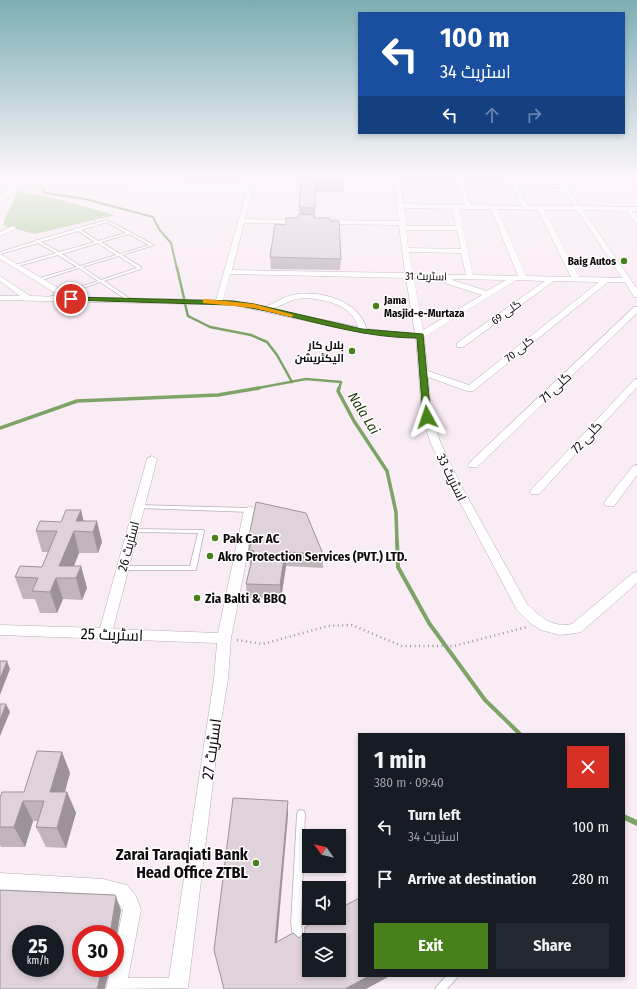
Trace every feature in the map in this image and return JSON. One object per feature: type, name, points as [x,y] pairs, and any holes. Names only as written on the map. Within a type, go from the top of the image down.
[{"type":"street","points":[[219,302],[240,221]]},
{"type":"street","points":[[251,221],[309,222]]},
{"type":"street","name":"اسٹریٹ 33","points":[[402,221],[409,276],[420,336],[427,417],[436,444],[476,527],[522,607],[533,619],[542,625],[556,631],[566,631],[576,628],[637,576]]},
{"type":"street","points":[[458,221],[470,277]]},
{"type":"street","points":[[498,221],[523,278]]},
{"type":"street","points":[[547,221],[576,279]]},
{"type":"street","points":[[585,221],[637,296]]},
{"type":"street","points":[[317,222],[460,228]]},
{"type":"street","points":[[0,234],[13,228]]},
{"type":"street","points":[[405,250],[465,251]]},
{"type":"street","points":[[0,254],[16,266],[41,279],[71,299]]},
{"type":"street","name":"اسٹریٹ 31","points":[[226,272],[627,280]]},
{"type":"street","points":[[452,277],[448,281],[488,294]]},
{"type":"street","points":[[0,278],[29,299]]},
{"type":"street","points":[[0,298],[128,299],[219,302],[254,306],[362,331],[403,336],[420,336],[514,278]]},
{"type":"street","name":"گلی 69","points":[[460,345],[553,278]]},
{"type":"street","name":"گلی 70","points":[[424,373],[470,389],[607,279]]},
{"type":"street","points":[[265,309],[294,297],[314,297],[331,300],[352,311],[362,326],[362,331]]},
{"type":"street","name":"گلی 71","points":[[473,465],[637,309]]},
{"type":"street","name":"گلی 72","points":[[535,492],[637,382]]},
{"type":"street","name":"اسٹریٹ 26","points":[[105,633],[152,459]]},
{"type":"street","points":[[610,503],[637,468]]},
{"type":"street","name":"اسٹریٹ 27","points":[[178,988],[194,880],[210,744],[224,658],[224,638],[250,510]]},
{"type":"street","name":"اسٹریٹ 25","points":[[0,630],[224,638]]},
{"type":"street","points":[[0,882],[103,888],[121,891],[130,902],[132,910],[116,988],[178,988]]},
{"type":"lane","points":[[0,254],[37,241],[106,221]]},
{"type":"lane","points":[[41,279],[152,245],[107,221]]},
{"type":"lane","points":[[45,299],[140,268],[77,229]]},
{"type":"lane","points":[[16,266],[129,233]]},
{"type":"lane","points":[[37,241],[102,281],[128,299]]},
{"type":"lane","points":[[139,508],[250,510]]},
{"type":"lane","points":[[122,568],[194,568],[201,531],[133,531]]},
{"type":"lane","points":[[299,944],[296,923],[301,814]]},
{"type":"lane","points":[[440,989],[452,977]]},
{"type":"path","points":[[224,638],[263,644],[328,626],[352,625],[375,636],[402,646],[454,646],[542,625]]},
{"type":"green space","points":[[4,221],[89,221],[35,234],[4,226]]},
{"type":"building","points":[[286,221],[339,221],[341,259],[270,257],[275,224],[286,225]]},
{"type":"building","points":[[256,502],[306,513],[323,554],[285,552],[280,585],[246,584],[254,551],[249,550],[251,543],[248,541]]},
{"type":"building","points":[[66,510],[81,510],[76,521],[97,521],[93,532],[74,531],[59,566],[81,566],[76,578],[56,578],[50,592],[32,591],[38,578],[15,577],[20,566],[42,567],[57,531],[36,531],[40,521],[61,522]]},
{"type":"building","points":[[0,661],[7,661],[0,679]]},
{"type":"building","points":[[0,704],[6,704],[0,720]]},
{"type":"building","points":[[37,751],[62,752],[50,792],[67,792],[57,828],[36,827],[44,801],[23,801],[14,827],[0,827],[0,798],[2,792],[24,792]]},
{"type":"building","name":"Zarai Taraqiati Bank Head Office ZTBL","points":[[233,798],[288,801],[275,943],[293,933],[299,938],[302,935],[302,977],[346,977],[346,933],[304,933],[305,927],[309,925],[346,925],[346,905],[358,899],[358,977],[367,977],[345,989],[224,989],[214,950]]},
{"type":"building","points":[[0,890],[115,895],[116,897],[111,925],[72,925],[72,977],[99,977],[97,989],[0,989]]},
{"type":"waterway","points":[[155,221],[159,229],[171,243],[177,269]]},
{"type":"waterway","points":[[177,268],[184,298]]},
{"type":"waterway","points":[[185,304],[188,316],[210,327],[251,335],[267,342],[277,355],[292,382]]},
{"type":"waterway","name":"Nala Lai","points":[[292,382],[306,379],[341,382],[339,389]]},
{"type":"waterway","name":"Nala Lai","points":[[253,389],[292,382]]},
{"type":"waterway","name":"Nala Lai","points":[[0,428],[77,401],[218,395],[259,388]]},
{"type":"waterway","name":"Nala Lai","points":[[339,388],[338,391],[354,421],[387,471],[396,512],[397,542]]},
{"type":"waterway","name":"Nala Lai","points":[[397,541],[398,567],[429,623],[485,700],[519,733]]},
{"type":"waterway","name":"Nala Lai","points":[[625,817],[637,823]]},
{"type":"slow traffic","points":[[205,301],[254,306],[291,315]]},
{"type":"place","name":"Baig Autos","points":[[624,261]]},
{"type":"place","name":"Jama Masjid-e-Murtaza","points":[[376,306]]},
{"type":"place","name":"بلال کار الیکٹریشن","points":[[352,351]]},
{"type":"place","name":"Pak Car AC","points":[[215,538]]},
{"type":"place","name":"Akro Protection Services (PVT.) LTD.","points":[[210,556]]},
{"type":"place","name":"Zia Balti & BBQ","points":[[197,598]]},
{"type":"place","name":"Zarai Taraqiati Bank Head Office ZTBL","points":[[256,863]]},
{"type":"route","points":[[71,299],[128,299],[233,303],[254,306],[304,319],[362,331],[403,336],[420,336],[427,417]]}]
